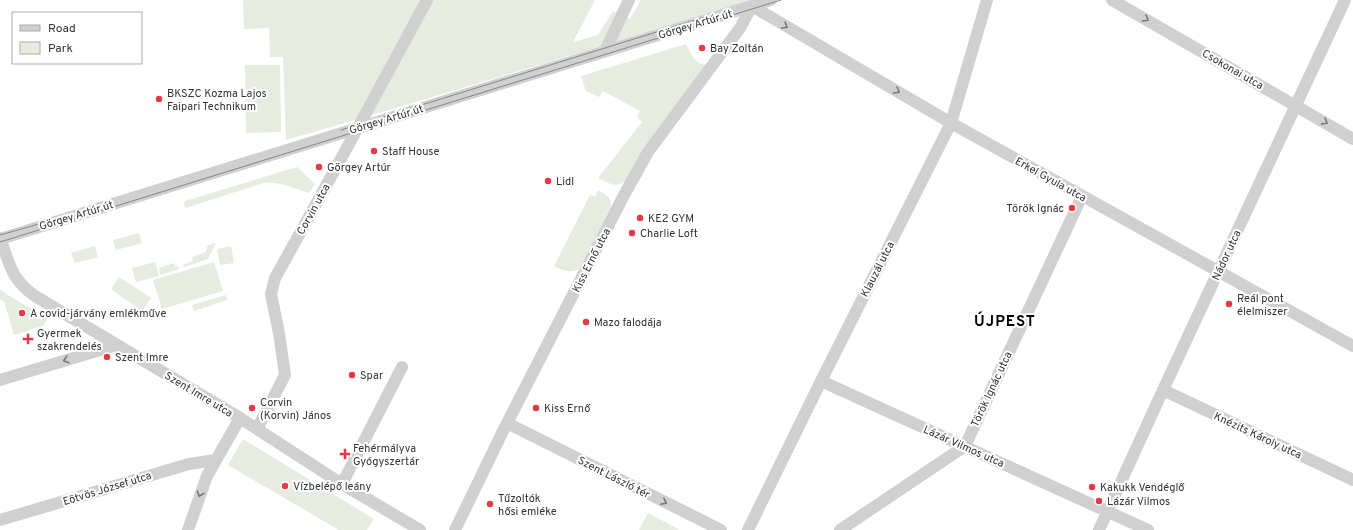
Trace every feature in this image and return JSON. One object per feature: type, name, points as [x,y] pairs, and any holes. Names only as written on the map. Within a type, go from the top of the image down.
[{"type":"street","name":"Corvin utca","points":[[256,429],[285,375],[279,333],[271,294],[271,289],[275,278],[427,0]]},
{"type":"street","points":[[605,52],[629,0]]},
{"type":"street","name":"Görgey Artúr út","points":[[0,238],[772,0]]},
{"type":"street","name":"Klauzál utca","points":[[748,530],[951,123],[987,0]]},
{"type":"street","name":"Csokonai utca","points":[[1112,0],[1353,138]]},
{"type":"street","name":"Nádor utca","points":[[1099,530],[1345,0]]},
{"type":"street","name":"Erkel Gyula utca","points":[[752,6],[951,123],[1353,346]]},
{"type":"street","name":"Kiss Ernő utca","points":[[455,530],[507,423],[623,197],[648,152],[740,28],[752,6]]},
{"type":"street","name":"Török Ignác utca","points":[[965,446],[1082,196]]},
{"type":"street","name":"Szent Imre utca","points":[[0,238],[14,275],[24,288],[240,418],[342,484],[420,530]]},
{"type":"street","points":[[0,380],[117,345]]},
{"type":"street","points":[[342,484],[402,367]]},
{"type":"street","name":"Lázár Vilmos utca","points":[[821,381],[1148,530]]},
{"type":"street","name":"Knézits Károly utca","points":[[1163,390],[1353,480]]},
{"type":"street","points":[[188,530],[207,476],[240,418]]},
{"type":"street","name":"Szent László tér","points":[[507,423],[721,530]]},
{"type":"street","points":[[840,530],[965,446]]},
{"type":"street","name":"Eötvös József utca","points":[[0,520],[189,464],[215,460]]},
{"type":"green space","points":[[243,0],[595,0],[573,42],[598,35],[613,11],[630,19],[641,0],[756,0],[286,140],[283,57],[270,57],[269,28],[244,29]]},
{"type":"green space","points":[[686,44],[691,55],[702,64],[706,65],[625,181],[615,185],[598,178],[642,122],[637,117],[640,111],[603,91],[599,97],[586,91],[581,76]]},
{"type":"green space","points":[[245,65],[280,65],[281,132],[246,133]]},
{"type":"green space","points":[[297,167],[315,184],[309,193],[281,184],[263,183],[186,208],[184,205],[185,201]]},
{"type":"green space","points":[[598,190],[609,198],[611,206],[581,268],[574,271],[567,271],[554,266],[590,195],[595,197]]},
{"type":"green space","points":[[139,233],[142,243],[116,250],[113,240]]},
{"type":"green space","points":[[215,243],[208,259],[184,267],[183,265],[193,261],[192,257],[206,252],[207,246]]},
{"type":"green space","points":[[95,246],[98,257],[75,263],[71,253]]},
{"type":"green space","points":[[231,246],[234,263],[220,265],[217,249]]},
{"type":"green space","points":[[155,262],[159,276],[136,282],[132,268]]},
{"type":"green space","points":[[214,262],[223,291],[162,309],[153,280]]},
{"type":"green space","points":[[174,263],[175,267],[178,266],[179,269],[160,275],[159,268]]},
{"type":"green space","points":[[119,277],[151,298],[142,311],[111,289]]},
{"type":"green space","points":[[0,290],[48,319],[43,326],[14,335],[4,301],[0,299]]},
{"type":"green space","points":[[226,295],[227,300],[194,311],[192,305]]},
{"type":"green space","points":[[243,439],[374,519],[367,530],[339,530],[228,465]]},
{"type":"green space","points":[[648,513],[680,530],[639,530]]},
{"type":"tram line","points":[[0,242],[781,0]]},
{"type":"tram line","points":[[341,130],[708,16]]},
{"type":"tram line","points":[[0,235],[53,220]]},
{"type":"place","name":"Bay Zoltán","points":[[702,48]]},
{"type":"place","name":"BKSZC Kozma Lajos Faipari Technikum","points":[[159,99]]},
{"type":"place","name":"Staff House","points":[[374,151]]},
{"type":"place","name":"Görgey Artúr","points":[[319,167]]},
{"type":"place","name":"Lidl","points":[[548,181]]},
{"type":"place","name":"Török Ignác","points":[[1072,208]]},
{"type":"place","name":"KE2 GYM","points":[[640,218]]},
{"type":"place","name":"Charlie Loft","points":[[632,233]]},
{"type":"place","name":"Reál pont élelmiszer","points":[[1229,304]]},
{"type":"place","name":"A covid-járvány emlékműve","points":[[22,313]]},
{"type":"place","name":"Mazo falodája","points":[[586,322]]},
{"type":"place","name":"Gyermek szakrendelés","points":[[28,339]]},
{"type":"place","name":"Szent Imre","points":[[107,357]]},
{"type":"place","name":"Spar","points":[[352,375]]},
{"type":"place","name":"Corvin (Korvin) János","points":[[252,408]]},
{"type":"place","name":"Kiss Ernő","points":[[536,408]]},
{"type":"place","name":"Fehérmályva Gyógyszertár","points":[[345,454]]},
{"type":"place","name":"Vízbelépő leány","points":[[285,486]]},
{"type":"place","name":"Kakukk Vendéglő","points":[[1092,487]]},
{"type":"place","name":"Lázár Vilmos","points":[[1099,501]]},
{"type":"place","name":"Tűzoltók hősi emléke","points":[[490,504]]},
{"type":"district","name":"ÚJPEST","points":[[1005,321]]}]
